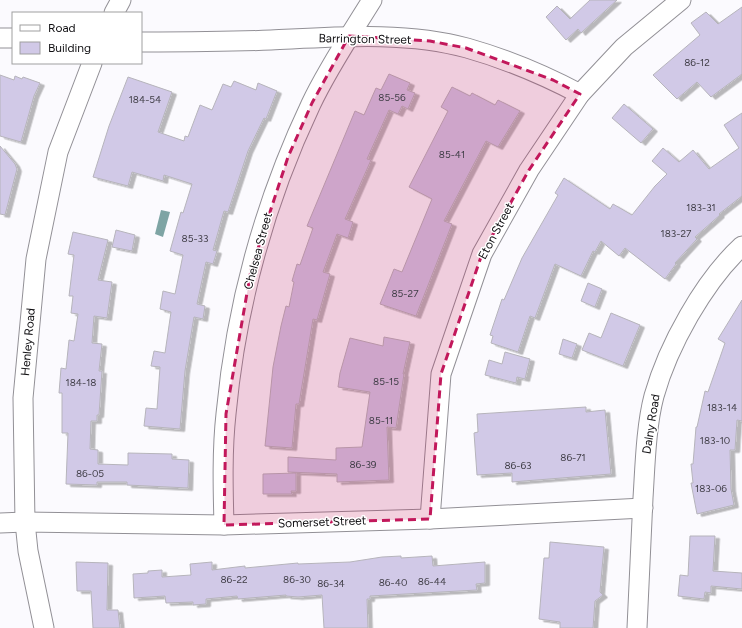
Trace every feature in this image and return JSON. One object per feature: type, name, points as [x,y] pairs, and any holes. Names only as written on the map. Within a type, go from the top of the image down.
[{"type":"street","points":[[115,12],[121,0]]},
{"type":"street","name":"Chelsea Street","points":[[224,526],[226,414],[238,331],[251,270],[268,209],[288,157],[312,103],[349,36],[372,0]]},
{"type":"street","name":"Eton Street","points":[[430,519],[441,374],[482,254],[529,170],[580,94],[624,47],[681,0]]},
{"type":"street","name":"Barrington Street","points":[[142,42],[218,42],[349,36],[430,41],[466,48],[553,80],[580,94]]},
{"type":"street","points":[[0,38],[12,38]]},
{"type":"street","name":"Henley Road","points":[[44,628],[28,551],[25,522],[23,398],[36,259],[58,152],[92,64]]},
{"type":"street","name":"Dalny Road","points":[[637,628],[645,458],[654,396],[669,356],[703,292],[724,264],[742,246]]},
{"type":"street","name":"Somerset Street","points":[[0,523],[25,522],[224,526],[430,519],[643,508]]},
{"type":"highlighted area","points":[[349,36],[430,41],[466,48],[553,80],[580,94],[529,170],[482,254],[441,374],[430,519],[224,525],[226,414],[251,270],[288,157],[312,103]]},
{"type":"water","points":[[161,210],[170,212],[163,237],[155,234]]},
{"type":"building","points":[[590,0],[617,0],[581,33],[578,29],[566,40],[546,17],[557,6],[570,19]]},
{"type":"building","points":[[742,7],[742,74],[711,97],[697,82],[677,99],[653,75],[700,35],[691,23],[706,12],[718,24]]},
{"type":"building","points":[[389,74],[410,83],[407,90],[415,93],[408,109],[402,106],[398,114],[389,110],[367,159],[371,160],[345,219],[353,222],[348,238],[337,234],[323,272],[330,274],[317,320],[313,319],[299,404],[296,404],[292,448],[265,446],[273,367],[286,306],[289,307],[294,282],[292,281],[297,264],[300,265],[313,228],[307,226],[355,111],[364,115],[376,88],[381,90]]},
{"type":"building","points":[[0,75],[14,80],[15,76],[22,79],[23,77],[40,83],[34,96],[21,142],[0,136]]},
{"type":"building","points":[[128,77],[172,92],[158,132],[184,141],[185,136],[188,137],[200,105],[212,110],[223,84],[231,87],[234,81],[256,90],[258,83],[277,91],[266,119],[264,118],[248,151],[228,212],[224,211],[213,250],[217,251],[213,264],[206,262],[197,304],[205,306],[203,319],[194,317],[185,371],[180,429],[144,426],[146,408],[157,409],[160,367],[151,366],[154,351],[165,353],[171,312],[160,309],[163,291],[175,294],[183,255],[170,251],[181,212],[183,213],[192,184],[164,175],[163,181],[132,172],[128,186],[93,177],[109,126]]},
{"type":"building","points":[[452,87],[470,96],[472,93],[495,105],[498,100],[520,111],[498,147],[486,141],[444,221],[452,224],[416,316],[380,304],[394,269],[402,272],[432,199],[409,187],[448,111],[441,107]]},
{"type":"building","points":[[624,104],[653,129],[641,143],[612,118]]},
{"type":"building","points":[[742,113],[742,196],[719,214],[720,215],[695,237],[697,239],[675,263],[676,264],[665,279],[625,248],[619,256],[601,241],[595,252],[593,251],[581,276],[555,264],[535,318],[530,316],[518,352],[491,343],[493,336],[490,335],[502,299],[504,300],[522,258],[558,195],[555,193],[564,178],[610,209],[613,204],[632,215],[655,186],[667,174],[652,161],[663,148],[679,162],[693,150],[709,169],[739,148],[724,125]]},
{"type":"building","points":[[0,146],[15,164],[17,169],[5,215],[0,214]]},
{"type":"building","points":[[116,230],[135,235],[132,251],[112,247]]},
{"type":"building","points":[[73,232],[108,240],[98,280],[112,282],[107,318],[94,316],[92,343],[102,344],[99,371],[102,371],[99,415],[97,415],[97,421],[91,421],[90,449],[98,450],[98,464],[128,465],[128,453],[172,454],[172,459],[189,460],[188,488],[127,485],[127,482],[97,482],[97,485],[66,484],[68,433],[62,433],[62,393],[59,393],[61,368],[66,369],[69,340],[74,341],[78,314],[71,313],[73,296],[69,296],[74,255],[68,254]]},
{"type":"building","points":[[588,283],[602,289],[595,307],[581,301]]},
{"type":"building","points":[[742,300],[742,421],[737,420],[735,450],[730,450],[731,489],[734,505],[697,514],[691,483],[693,483],[691,464],[693,464],[696,427],[705,391],[708,392],[725,343],[718,339]]},
{"type":"building","points":[[611,313],[640,325],[623,366],[582,350],[589,333],[601,338]]},
{"type":"building","points":[[384,337],[410,342],[403,374],[396,428],[387,427],[389,480],[337,482],[337,474],[288,472],[288,457],[336,460],[336,448],[362,447],[370,392],[338,387],[340,373],[350,338],[383,346]]},
{"type":"building","points":[[563,339],[577,344],[572,358],[559,354]]},
{"type":"building","points":[[505,352],[530,359],[525,379],[517,377],[516,383],[485,375],[489,360],[502,364]]},
{"type":"building","points":[[586,407],[586,412],[605,410],[611,474],[512,482],[512,473],[477,475],[474,433],[478,432],[477,414]]},
{"type":"building","points":[[296,473],[296,491],[291,491],[292,494],[263,494],[263,474]]},
{"type":"building","points":[[690,536],[715,536],[713,571],[742,573],[742,589],[711,586],[711,593],[705,592],[704,599],[678,596],[680,575],[688,576]]},
{"type":"building","points":[[550,542],[604,547],[600,592],[603,595],[595,601],[593,628],[560,628],[560,622],[539,619],[544,558],[549,558]]},
{"type":"building","points":[[401,556],[401,558],[432,556],[433,566],[485,562],[485,583],[476,584],[477,590],[370,596],[370,599],[367,599],[368,628],[324,628],[322,595],[298,597],[286,595],[238,599],[237,596],[206,599],[206,604],[193,605],[193,602],[166,603],[165,596],[134,598],[133,574],[162,570],[162,577],[191,575],[190,564],[212,562],[212,570],[245,566],[245,568],[298,563],[350,562],[382,557]]},
{"type":"building","points":[[76,562],[108,563],[107,610],[118,610],[120,628],[93,628],[91,591],[77,591]]}]
